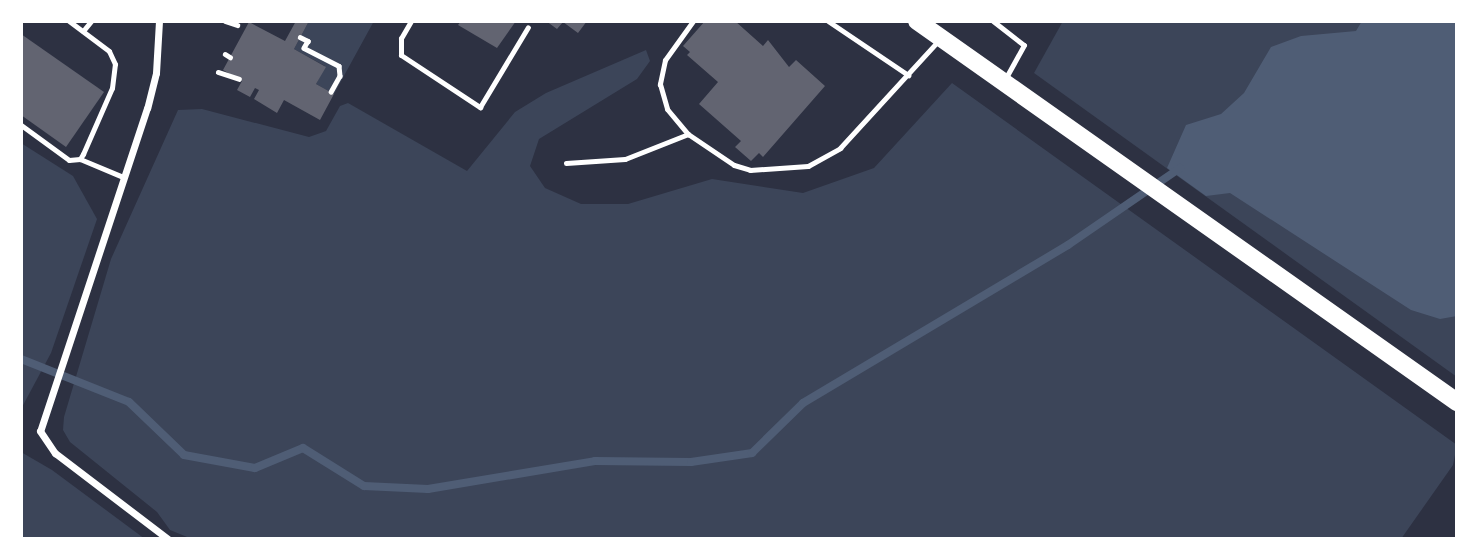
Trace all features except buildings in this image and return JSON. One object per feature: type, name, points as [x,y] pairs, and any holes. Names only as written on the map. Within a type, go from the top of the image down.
[{"type":"main road","points":[[917,21],[1132,169],[1457,402]]},
{"type":"street","points":[[159,21],[156,73],[40,431],[55,453],[168,539]]},
{"type":"lane","points":[[69,21],[109,51],[115,75],[80,159]]},
{"type":"lane","points":[[83,32],[91,21]]},
{"type":"lane","points":[[411,21],[401,38],[401,55],[480,107],[528,27]]},
{"type":"lane","points":[[693,21],[665,60],[660,84],[667,109],[688,134],[733,165],[750,170],[807,166],[840,148],[941,37]]},
{"type":"lane","points":[[828,21],[908,75]]},
{"type":"lane","points":[[993,21],[1024,45],[1004,80]]},
{"type":"lane","points":[[21,125],[69,160],[80,159],[123,177]]},
{"type":"lane","points":[[566,163],[625,159],[688,134]]},
{"type":"path","points":[[225,21],[237,25]]},
{"type":"path","points":[[300,37],[308,41],[304,48],[339,66],[340,76],[331,92]]},
{"type":"path","points":[[218,72],[239,79]]},
{"type":"shaded area","points":[[309,21],[374,21],[334,94],[316,84],[325,66],[294,49]]},
{"type":"shaded area","points":[[1063,21],[1457,21],[1457,377],[1034,73]]},
{"type":"shaded area","points":[[1362,21],[1457,21],[1457,316],[1440,319],[1411,310],[1230,193],[1206,196],[1167,168],[1186,125],[1221,114],[1244,93],[1271,47],[1301,36],[1356,31]]},
{"type":"shaded area","points":[[646,50],[650,61],[637,79],[539,139],[530,166],[545,188],[581,204],[628,204],[712,179],[803,193],[874,168],[952,83],[1457,445],[1453,465],[1401,539],[192,539],[170,530],[157,512],[70,442],[63,430],[64,417],[111,259],[178,110],[202,109],[309,137],[326,131],[340,106],[348,103],[467,171],[515,112],[546,93]]},
{"type":"shaded area","points":[[21,143],[73,176],[97,219],[51,353],[21,409]]},
{"type":"shaded area","points":[[21,452],[52,470],[145,539],[21,539]]},
{"type":"waterway","points":[[21,359],[129,402],[184,455],[255,468],[303,448],[364,486],[428,489],[595,461],[691,462],[752,453],[803,403],[1068,245],[1180,168]]}]
